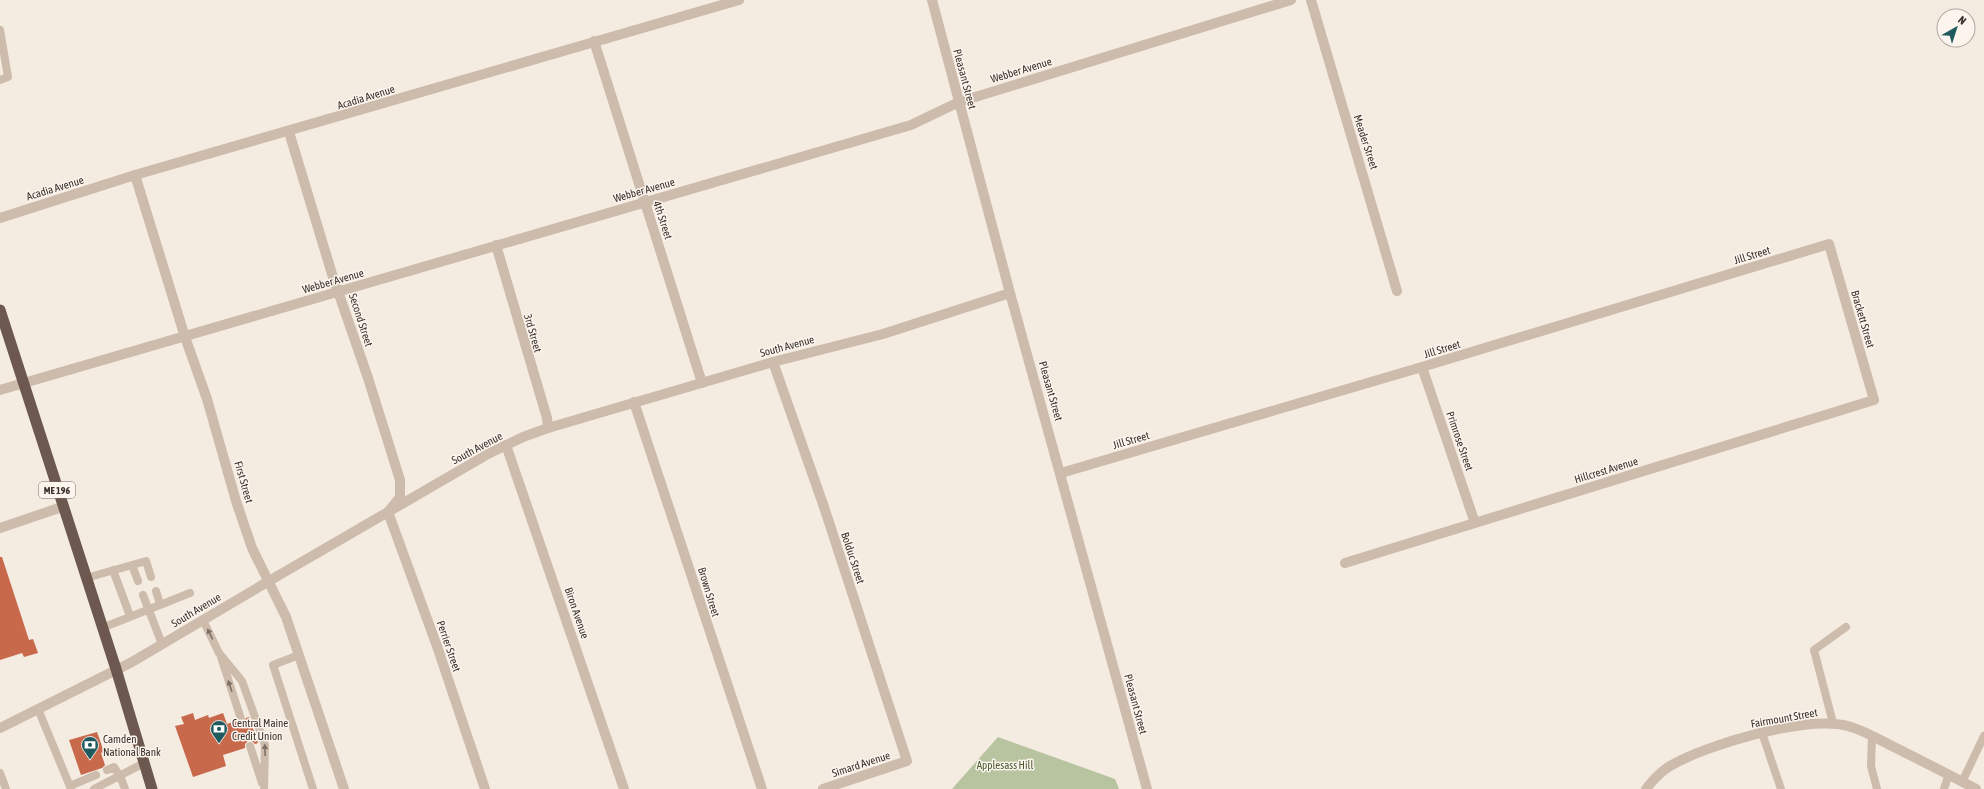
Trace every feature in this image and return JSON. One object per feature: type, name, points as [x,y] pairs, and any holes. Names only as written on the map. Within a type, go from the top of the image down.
[{"type":"highway","name":"ME 196","points":[[0,310],[62,507],[116,669],[152,789]]},
{"type":"street","name":"Acadia Avenue","points":[[0,218],[135,175],[289,132],[594,41],[739,0]]},
{"type":"street","name":"Pleasant Street","points":[[932,0],[1010,293],[1061,473],[1147,789]]},
{"type":"street","name":"Webber Avenue","points":[[0,390],[23,384],[40,377],[185,337],[338,291],[911,125],[959,102],[1291,0]]},
{"type":"street","name":"Meader Street","points":[[1311,0],[1398,291]]},
{"type":"street","name":"4th Street","points":[[594,41],[702,383]]},
{"type":"street","name":"Second Street","points":[[289,132],[311,209],[400,480],[400,497],[388,512]]},
{"type":"street","name":"First Street","points":[[135,175],[185,337],[207,399],[236,501],[252,548],[286,617],[344,789]]},
{"type":"street","name":"Jill Street","points":[[1061,473],[1422,367],[1829,244]]},
{"type":"street","name":"Brackett Street","points":[[1829,244],[1874,400]]},
{"type":"street","name":"3rd Street","points":[[496,245],[547,418],[548,428]]},
{"type":"street","name":"South Avenue","points":[[0,728],[79,688],[94,683],[116,669],[132,662],[269,581],[506,445],[548,428],[634,402],[774,362],[883,334],[1010,293]]},
{"type":"street","name":"Bolduc Street","points":[[774,362],[824,507],[907,761]]},
{"type":"street","name":"Primrose Street","points":[[1422,367],[1475,523]]},
{"type":"street","name":"Hillcrest Avenue","points":[[1345,563],[1874,400]]},
{"type":"street","name":"Brown Street","points":[[634,402],[762,789]]},
{"type":"street","name":"Biron Avenue","points":[[506,445],[624,789]]},
{"type":"street","points":[[0,528],[62,507]]},
{"type":"street","name":"Perrier Street","points":[[388,512],[438,649],[484,789]]},
{"type":"street","name":"Fairmount Street","points":[[1646,789],[1657,776],[1682,760],[1706,750],[1762,733],[1807,725],[1833,723],[1850,726],[1872,736],[1949,774],[1975,789]]},
{"type":"street","name":"Simard Avenue","points":[[823,789],[907,761]]},
{"type":"lane","points":[[0,30],[8,77],[0,80]]},
{"type":"lane","points":[[86,578],[146,561],[151,577]]},
{"type":"lane","points":[[132,565],[138,581]]},
{"type":"lane","points":[[113,570],[130,616]]},
{"type":"lane","points":[[156,590],[160,604]]},
{"type":"lane","points":[[102,628],[190,593]]},
{"type":"lane","points":[[143,595],[162,644]]},
{"type":"lane","points":[[203,620],[219,653],[241,719]]},
{"type":"lane","points":[[1833,723],[1814,650],[1846,627]]},
{"type":"lane","points":[[219,653],[242,681],[265,745],[264,789]]},
{"type":"lane","points":[[299,655],[273,665],[313,789]]},
{"type":"lane","points":[[38,708],[70,788],[96,775]]},
{"type":"lane","points":[[1762,733],[1781,789]]},
{"type":"lane","points":[[1872,736],[1872,766],[1877,789]]},
{"type":"lane","points":[[1962,782],[1984,736]]},
{"type":"lane","points":[[250,746],[264,789]]},
{"type":"lane","points":[[94,789],[144,764]]},
{"type":"lane","points":[[107,770],[114,767],[120,776],[124,789]]},
{"type":"lane","points":[[0,773],[6,789]]},
{"type":"lane","points":[[1944,789],[1949,774]]},
{"type":"green space","name":"Applesass Hill","points":[[998,737],[1115,779],[1119,789],[952,789]]},
{"type":"building","points":[[0,557],[2,557],[29,640],[33,639],[38,653],[24,657],[22,653],[0,660]]},
{"type":"building","name":"Central Maine Credit Union","points":[[193,713],[195,720],[208,715],[209,718],[223,713],[227,724],[236,721],[239,724],[243,724],[246,718],[249,717],[258,743],[255,744],[252,741],[248,741],[245,744],[245,748],[223,755],[226,766],[193,777],[175,726],[184,724],[181,717]]},
{"type":"building","name":"Camden National Bank","points":[[97,732],[104,752],[101,753],[105,765],[102,768],[81,775],[69,740]]},
{"type":"place","name":"Central Maine Credit Union","points":[[219,744]]},
{"type":"place","name":"Camden National Bank","points":[[90,760]]}]
